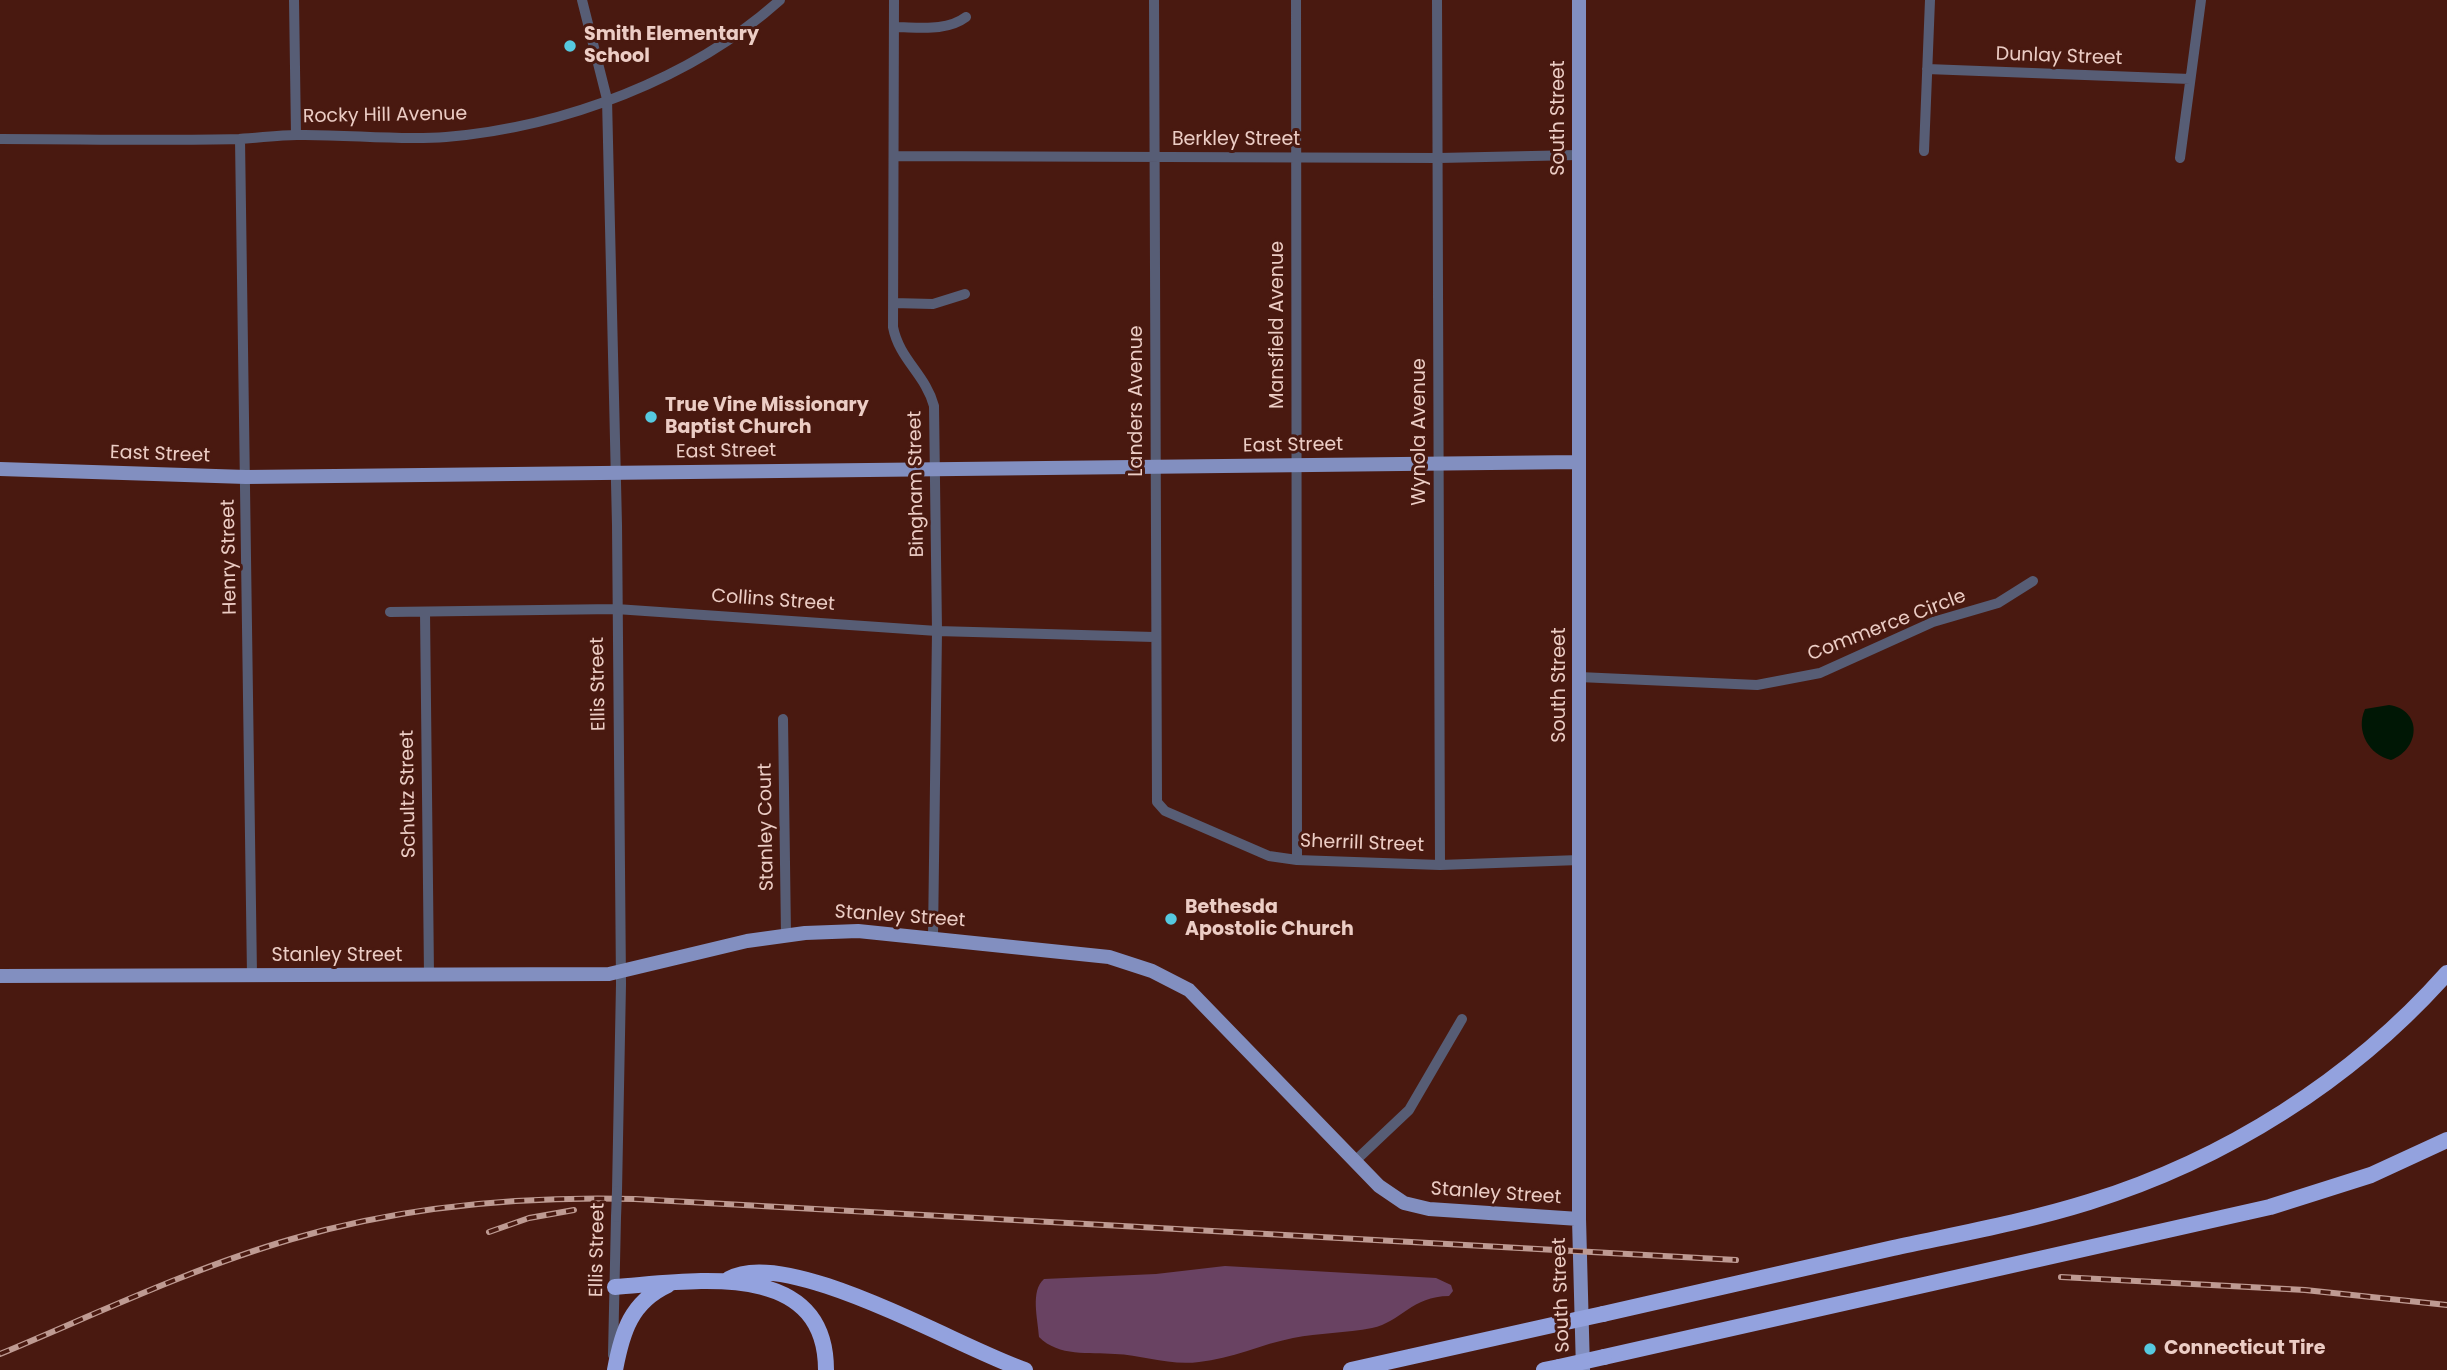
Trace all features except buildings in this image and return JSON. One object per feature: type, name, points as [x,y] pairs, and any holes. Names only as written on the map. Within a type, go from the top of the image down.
[{"type":"highway","points":[[1351,1370],[2060,1211],[2130,1188],[2211,1154],[2313,1091],[2402,1019],[2447,973]]},
{"type":"highway","points":[[1551,1368],[2295,1200],[2364,1178],[2447,1140]]},
{"type":"highway","points":[[729,1279],[741,1273],[754,1272],[820,1283],[1025,1370]]},
{"type":"highway","points":[[615,1287],[729,1279],[774,1289],[801,1308],[821,1336],[826,1370]]},
{"type":"highway","points":[[614,1370],[631,1315],[649,1296],[675,1283]]},
{"type":"main road","name":"South Street","points":[[1579,0],[1579,1219],[1583,1370]]},
{"type":"main road","name":"East Street","points":[[0,469],[246,477],[1579,461]]},
{"type":"main road","name":"Stanley Street","points":[[0,975],[621,973],[727,945],[786,935],[858,931],[1109,957],[1171,980],[1209,1008],[1386,1192],[1416,1207],[1579,1219]]},
{"type":"street","points":[[294,0],[296,135]]},
{"type":"street","name":"Ellis Street","points":[[582,0],[607,99],[621,973],[614,1370]]},
{"type":"street","name":"Rocky Hill Avenue","points":[[0,139],[240,139],[296,135],[445,137],[524,125],[607,99],[679,68],[750,27],[780,0]]},
{"type":"street","name":"Bingham Street","points":[[894,0],[893,303],[896,345],[930,390],[935,469],[937,631],[933,937]]},
{"type":"street","name":"Landers Avenue","points":[[1154,0],[1154,637],[1157,802]]},
{"type":"street","name":"Mansfield Avenue","points":[[1296,0],[1297,860]]},
{"type":"street","name":"Wynola Avenue","points":[[1437,0],[1440,865]]},
{"type":"street","points":[[1924,151],[1930,0]]},
{"type":"street","points":[[2180,158],[2201,0]]},
{"type":"street","points":[[894,27],[943,27],[957,24],[967,17]]},
{"type":"street","name":"Dunlay Street","points":[[1927,69],[2190,79]]},
{"type":"street","name":"Henry Street","points":[[240,139],[252,975]]},
{"type":"street","name":"Berkley Street","points":[[894,156],[1439,158],[1578,155]]},
{"type":"street","points":[[893,303],[933,304],[965,294]]},
{"type":"street","name":"Commerce Circle","points":[[1579,677],[1757,685],[1820,673],[1933,622],[1998,603],[2033,581]]},
{"type":"street","name":"Collins Street","points":[[390,612],[616,609],[937,631],[1154,637]]},
{"type":"street","name":"Schultz Street","points":[[425,612],[429,975]]},
{"type":"street","name":"Stanley Court","points":[[783,719],[786,935]]},
{"type":"street","name":"Sherrill Street","points":[[1157,802],[1165,811],[1269,856],[1297,860],[1440,865],[1579,860]]},
{"type":"street","points":[[1355,1161],[1409,1110],[1462,1019]]},
{"type":"shaded area","points":[[2389,705],[2408,714],[2414,730],[2408,747],[2401,755],[2391,760],[2370,747],[2362,726],[2365,709]]},
{"type":"shaded area","points":[[1225,1266],[1436,1278],[1451,1285],[1453,1291],[1449,1296],[1425,1300],[1372,1328],[1293,1338],[1199,1362],[1178,1363],[1125,1355],[1065,1351],[1039,1337],[1036,1298],[1044,1279],[1156,1274]]},
{"type":"railway","points":[[0,1354],[181,1278],[292,1239],[377,1218],[419,1211],[549,1199],[635,1199],[1736,1260]]},
{"type":"railway","points":[[489,1232],[529,1218],[574,1210]]},
{"type":"railway","points":[[2061,1277],[2305,1290],[2447,1305]]},
{"type":"place","name":"Smith Elementary School","points":[[570,46]]},
{"type":"place","name":"True Vine Missionary Baptist Church","points":[[651,417]]},
{"type":"place","name":"Bethesda Apostolic Church","points":[[1171,919]]},
{"type":"place","name":"Connecticut Tire","points":[[2150,1349]]}]
